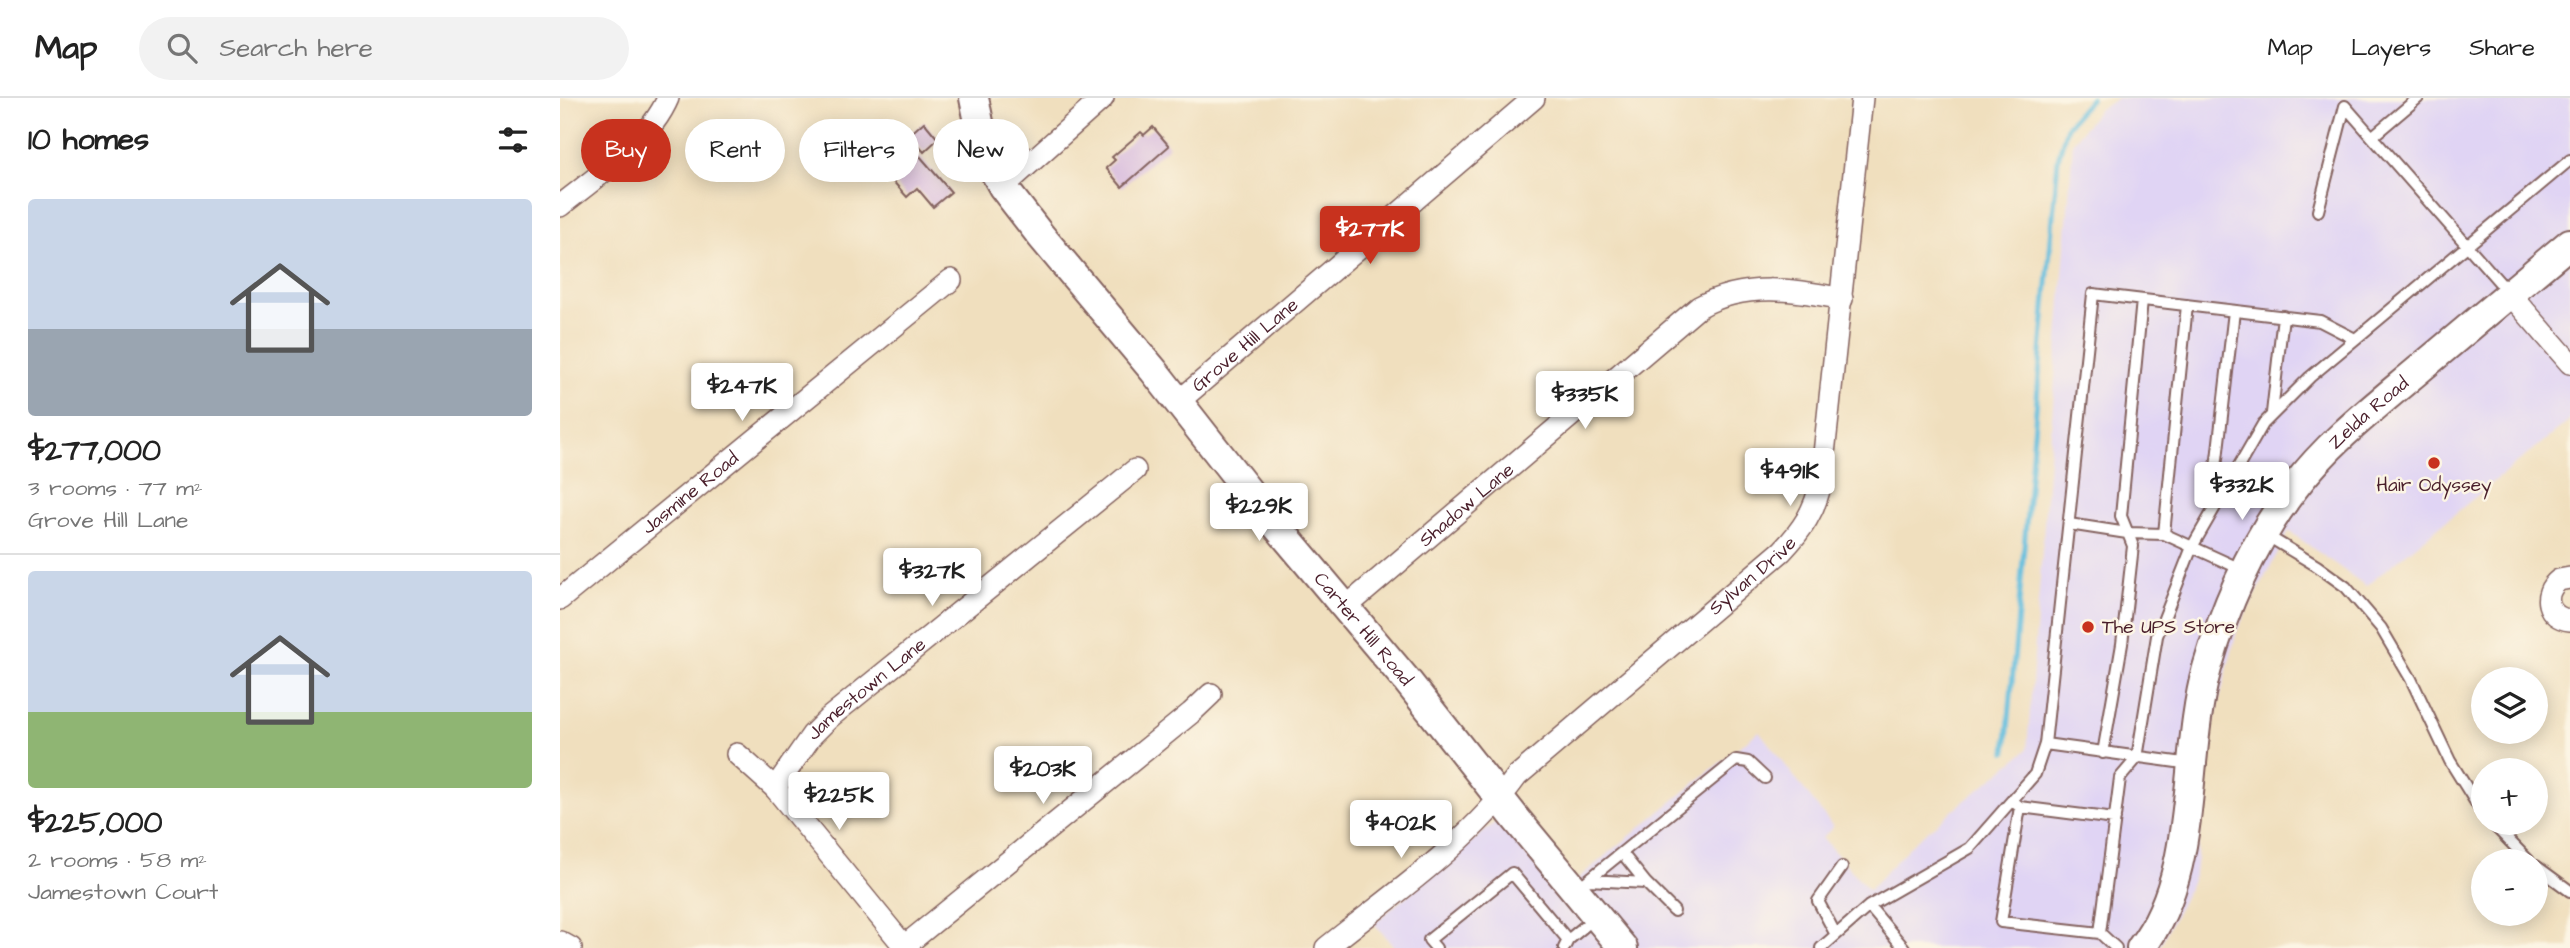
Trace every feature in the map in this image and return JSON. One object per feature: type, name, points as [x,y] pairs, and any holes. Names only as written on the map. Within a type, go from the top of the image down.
[{"type":"main road","name":"Carter Hill Road","points":[[974,98],[986,156],[1003,187],[1500,799],[1581,885],[1597,916],[1623,948]]},
{"type":"main road","name":"Zelda Road","points":[[2141,948],[2162,913],[2178,865],[2196,717],[2207,671],[2221,625],[2244,570],[2263,534],[2296,486],[2337,440],[2570,243]]},
{"type":"street","points":[[560,206],[640,138],[654,123],[668,98]]},
{"type":"street","points":[[1003,187],[1103,98]]},
{"type":"street","name":"Grove Hill Lane","points":[[1178,402],[1534,98]]},
{"type":"street","name":"Sylvan Drive","points":[[1326,948],[1467,833],[1500,799],[1517,776],[1782,551],[1805,525],[1815,507],[1821,482],[1863,98]]},
{"type":"street","name":"Jasmine Road","points":[[560,599],[950,280]]},
{"type":"street","name":"Shadow Lane","points":[[1346,607],[1699,307],[1722,296],[1750,289],[1770,289],[1842,299]]},
{"type":"street","points":[[2510,294],[2570,363]]},
{"type":"street","name":"Jamestown Lane","points":[[775,788],[812,735],[830,717],[1135,470]]},
{"type":"street","points":[[2570,578],[2559,580],[2548,594],[2549,606],[2555,615],[2570,620]]},
{"type":"street","points":[[737,754],[775,788],[903,947],[1191,713],[1210,694]]},
{"type":"street","points":[[560,942],[571,948]]},
{"type":"lane","points":[[2373,136],[2418,98]]},
{"type":"lane","points":[[2318,211],[2345,106],[2510,294]]},
{"type":"lane","points":[[2101,933],[2120,778],[2137,758],[2157,636],[2192,547],[2263,424],[2310,377],[2570,160]]},
{"type":"lane","points":[[1821,948],[1869,906],[1970,848],[2016,804],[2035,774],[2045,744],[2093,294],[2320,321],[2355,339]]},
{"type":"lane","points":[[2103,753],[2122,644],[2133,546],[2121,516],[2143,300]]},
{"type":"lane","points":[[2164,534],[2187,305]]},
{"type":"lane","points":[[2222,495],[2216,468],[2234,311]]},
{"type":"lane","points":[[2273,413],[2283,316]]},
{"type":"lane","points":[[2069,524],[2127,533],[2164,534],[2244,570]]},
{"type":"lane","points":[[2263,534],[2346,587],[2381,628],[2410,679],[2450,761],[2471,795]]},
{"type":"lane","points":[[2045,744],[2191,764]]},
{"type":"lane","points":[[1581,885],[1736,760],[1748,762],[1765,778]]},
{"type":"lane","points":[[2016,804],[2115,819]]},
{"type":"lane","points":[[2016,804],[2001,922],[2101,933],[2116,948]]},
{"type":"lane","points":[[2504,835],[2517,849]]},
{"type":"lane","points":[[1622,853],[1646,883],[1674,911]]},
{"type":"lane","points":[[1836,935],[1818,901],[1842,867]]},
{"type":"lane","points":[[1436,948],[1429,940],[1512,873],[1566,944],[1597,916]]},
{"type":"lane","points":[[2548,875],[2570,891]]},
{"type":"lane","points":[[1581,885],[1646,883]]},
{"type":"lane","points":[[1869,906],[1904,948]]},
{"type":"shaded area","points":[[2119,98],[2570,98],[2570,420],[2366,586],[2289,531],[2237,630],[2210,738],[2195,874],[2159,948],[1395,948],[1374,923],[1497,821],[1560,893],[1759,731],[1833,827],[1822,838],[1869,890],[1913,843],[2027,750],[2073,142],[2098,110]]},
{"type":"building","points":[[924,122],[933,133],[933,144],[924,152],[919,146],[919,126]]},
{"type":"building","points":[[1153,127],[1169,146],[1122,187],[1106,168],[1115,160],[1112,157],[1141,132],[1144,135]]},
{"type":"building","points":[[919,155],[933,171],[933,182],[942,182],[951,192],[933,207],[917,188],[907,197],[894,182],[919,182]]},
{"type":"waterway","points":[[2006,752],[2058,159],[2067,126],[2091,98]]},
{"type":"place","name":"Hair Odyssey","points":[[2434,463]]},
{"type":"place","name":"The UPS Store","points":[[2088,627]]}]
